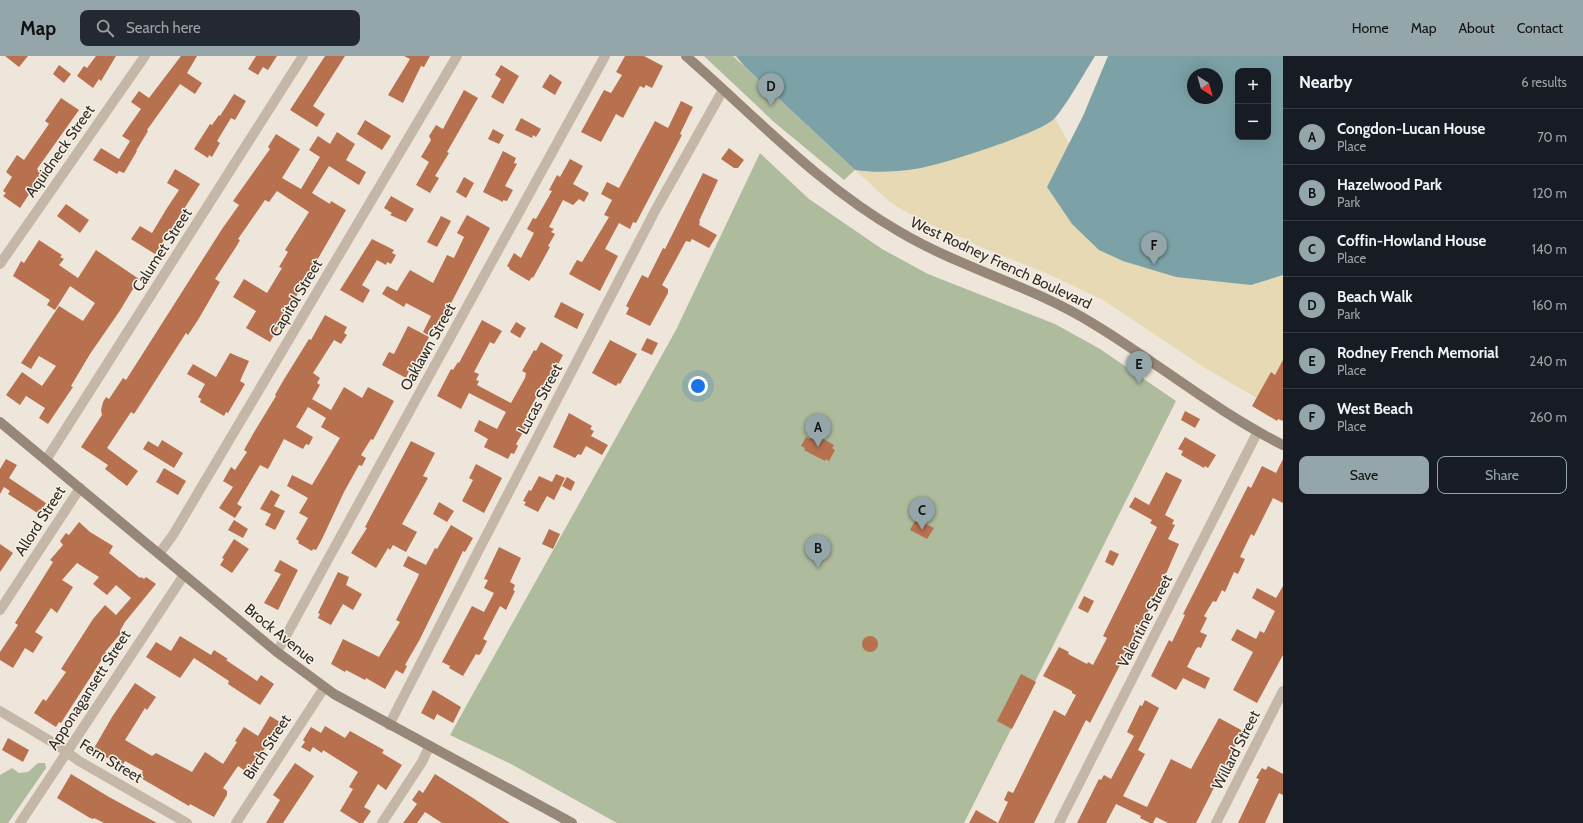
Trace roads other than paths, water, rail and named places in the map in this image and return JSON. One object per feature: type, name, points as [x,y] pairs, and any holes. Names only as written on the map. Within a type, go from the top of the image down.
[{"type":"main road","name":"West Rodney French Boulevard","points":[[686,56],[815,174],[877,218],[950,259],[1078,315],[1121,341],[1214,406],[1257,433],[1283,446]]},
{"type":"main road","name":"Brock Avenue","points":[[0,422],[277,652],[324,688],[389,725],[572,823]]},
{"type":"street","name":"Aquidneck Street","points":[[0,264],[145,56]]},
{"type":"street","name":"Calumet Street","points":[[46,460],[304,56]]},
{"type":"street","name":"Capitol Street","points":[[159,554],[173,535],[457,56]]},
{"type":"street","name":"Oaklawn Street","points":[[277,652],[605,56]]},
{"type":"street","name":"Lucas Street","points":[[389,725],[656,209],[723,90]]},
{"type":"street","name":"Valentine Street","points":[[1059,823],[1257,433]]},
{"type":"street","name":"Allord Street","points":[[0,610],[80,488]]},
{"type":"street","name":"Apponagansett Street","points":[[20,823],[184,575]]},
{"type":"street","name":"Birch Street","points":[[236,823],[324,688]]},
{"type":"street","name":"Willard Street","points":[[1216,823],[1283,691]]},
{"type":"street","name":"Fern Street","points":[[0,711],[187,823]]},
{"type":"street","points":[[382,823],[422,762],[429,746]]},
{"type":"water","points":[[736,56],[1095,56],[1071,96],[1055,118],[1046,124],[1011,140],[945,162],[915,169],[878,172],[855,170],[745,67]]},
{"type":"water","points":[[1108,56],[1283,56],[1283,275],[1251,285],[1176,277],[1123,261],[1099,250],[1072,224],[1047,187],[1083,116]]},
{"type":"place","name":"Beach Walk","points":[[771,106]]},
{"type":"place","name":"West Beach","points":[[1154,265]]},
{"type":"place","name":"Rodney French Memorial","points":[[1139,384]]},
{"type":"place","name":"Congdon-Lucan House","points":[[818,447]]},
{"type":"place","name":"Coffin-Howland House","points":[[922,530]]},
{"type":"place","name":"Hazelwood Park","points":[[818,568]]}]
